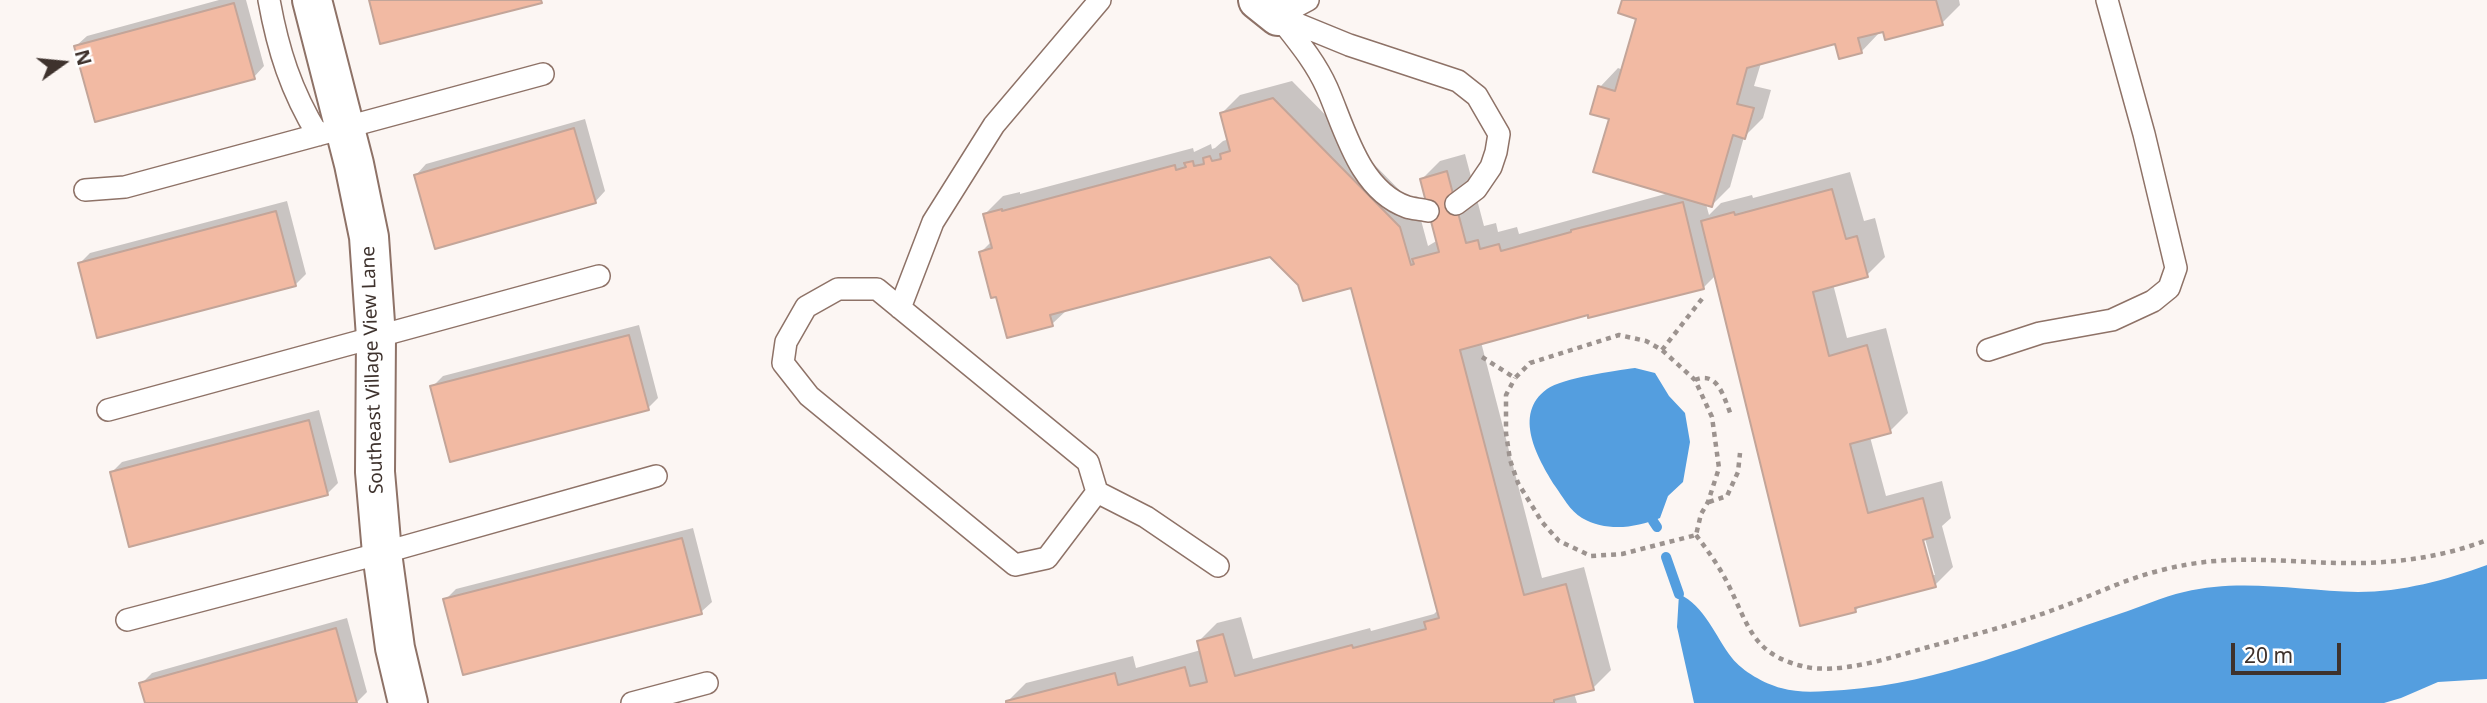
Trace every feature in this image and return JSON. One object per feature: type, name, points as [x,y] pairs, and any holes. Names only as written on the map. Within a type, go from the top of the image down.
[{"type":"street","name":"Southeast Village View Lane","points":[[312,0],[331,131],[369,237],[376,337],[375,472],[382,553],[396,648],[408,703]]},
{"type":"lane","points":[[269,0],[273,26],[292,89],[331,131]]},
{"type":"lane","points":[[901,308],[933,222],[994,125],[1100,0]]},
{"type":"lane","points":[[1988,350],[2040,332],[2112,320],[2161,295],[2169,288],[2176,268],[2144,134],[2107,0]]},
{"type":"lane","points":[[1281,5],[1349,46],[1458,81],[1477,96],[1499,135],[1496,152],[1491,167],[1476,189],[1456,204]]},
{"type":"lane","points":[[1281,5],[1327,89],[1338,122],[1359,164],[1386,195],[1406,206],[1428,211]]},
{"type":"lane","points":[[85,190],[125,187],[543,74]]},
{"type":"lane","points":[[107,410],[599,276]]},
{"type":"lane","points":[[1097,492],[1047,558],[1015,565],[809,396],[783,363],[786,342],[806,307],[838,289],[877,289],[1088,462],[1097,492],[1146,517],[1218,566]]},
{"type":"lane","points":[[127,620],[382,553],[656,476]]},
{"type":"lane","points":[[632,703],[707,683]]},
{"type":"path","points":[[1662,350],[1705,295]]},
{"type":"path","points":[[1619,335],[1646,341],[1662,350],[1695,380],[1712,417],[1718,468],[1696,536],[1633,552],[1591,556],[1559,541],[1542,522],[1518,483],[1510,460],[1505,422],[1506,395],[1515,379],[1531,363],[1619,335]]},
{"type":"path","points":[[1482,357],[1515,379]]},
{"type":"path","points":[[1695,380],[1703,377],[1712,379],[1720,388],[1731,415]]},
{"type":"path","points":[[1708,502],[1727,496],[1738,472],[1740,453]]},
{"type":"path","points":[[1696,536],[1714,558],[1757,641],[1769,654],[1803,667],[1826,669],[1900,656],[2024,621],[2123,582],[2197,562],[2232,558],[2341,563],[2398,561],[2467,548],[2487,540]]},
{"type":"water","points":[[1635,368],[1655,373],[1669,396],[1685,413],[1690,442],[1683,482],[1668,496],[1660,518],[1631,526],[1611,527],[1582,518],[1567,504],[1536,450],[1530,424],[1531,411],[1537,399],[1555,385]]},
{"type":"water","points":[[2487,565],[2487,679],[2438,682],[2384,703],[1694,703],[1677,627],[1679,594],[1696,606],[1732,658],[1754,676],[1789,690],[1844,690],[1915,679],[1984,661],[2184,592],[2228,586],[2358,592],[2391,590],[2456,576]]},
{"type":"building","points":[[369,0],[541,0],[542,3],[380,44]]},
{"type":"building","points":[[1622,0],[1936,0],[1943,25],[1885,40],[1883,32],[1858,38],[1862,53],[1839,59],[1835,44],[1747,68],[1737,104],[1754,108],[1745,139],[1733,135],[1712,207],[1593,172],[1609,119],[1590,114],[1598,86],[1615,91],[1636,19],[1618,13]]},
{"type":"building","points":[[234,3],[255,79],[95,122],[74,46]]},
{"type":"building","points":[[1273,98],[1400,227],[1411,265],[1414,264],[1412,259],[1439,252],[1420,179],[1447,171],[1466,243],[1478,240],[1480,249],[1499,244],[1501,251],[1683,202],[1704,289],[1588,318],[1588,315],[1460,350],[1524,595],[1566,584],[1594,690],[1554,700],[1554,703],[1006,703],[1115,673],[1118,685],[1185,667],[1190,686],[1207,682],[1197,641],[1223,634],[1235,676],[1352,645],[1353,648],[1426,629],[1424,622],[1439,618],[1351,288],[1303,301],[1298,285],[1270,257],[1050,315],[1053,326],[1007,338],[996,297],[991,298],[979,252],[992,248],[983,214],[1175,165],[1176,170],[1186,167],[1184,163],[1193,161],[1194,166],[1204,164],[1203,158],[1210,156],[1212,161],[1221,159],[1220,154],[1230,151],[1220,113]]},
{"type":"building","points":[[574,128],[596,203],[435,249],[414,175]]},
{"type":"building","points":[[1832,189],[1846,239],[1857,236],[1868,277],[1813,292],[1829,356],[1867,345],[1891,433],[1850,444],[1868,513],[1923,498],[1933,537],[1923,540],[1936,587],[1855,608],[1856,612],[1800,626],[1701,221],[1734,212],[1735,215]]},
{"type":"building","points":[[276,211],[296,286],[97,338],[78,263]]},
{"type":"building","points":[[629,335],[649,410],[450,462],[430,386]]},
{"type":"building","points":[[309,420],[328,495],[129,547],[110,472]]},
{"type":"building","points":[[682,538],[702,614],[463,675],[443,599]]},
{"type":"building","points":[[336,628],[357,703],[145,703],[139,683]]},
{"type":"waterway","points":[[1653,521],[1657,527]]},
{"type":"waterway","points":[[1666,557],[1679,594]]}]
